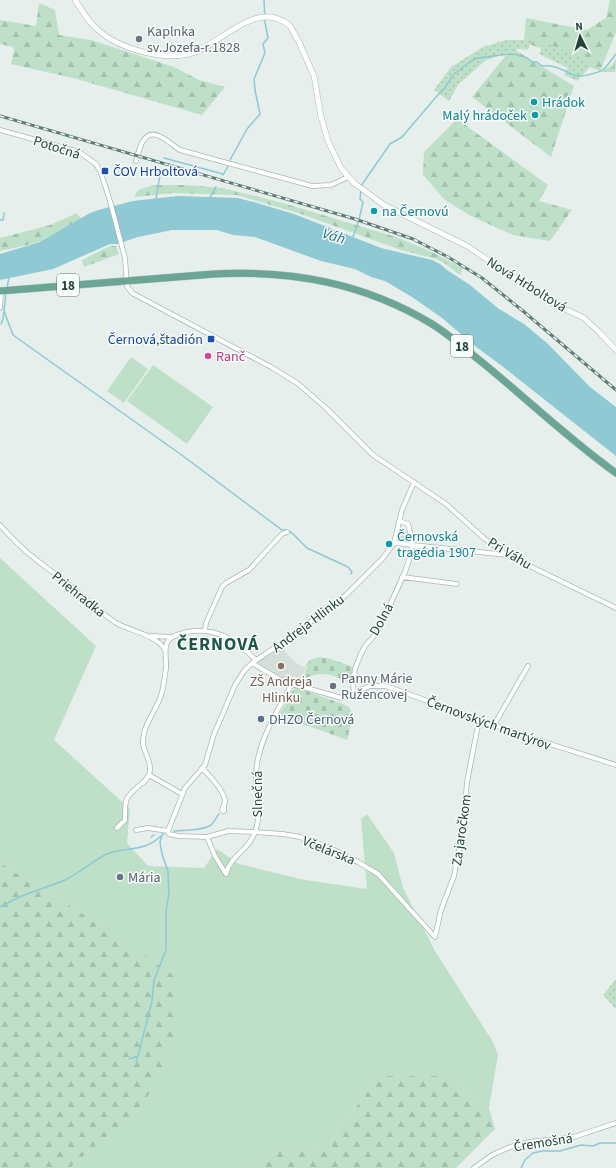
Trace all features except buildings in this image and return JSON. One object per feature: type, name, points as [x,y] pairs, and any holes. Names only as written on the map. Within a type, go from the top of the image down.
[{"type":"main road","name":"18","points":[[4,291],[214,274],[263,273],[294,276],[344,286],[376,296],[400,307],[432,325],[457,342],[591,454],[616,473]]},
{"type":"street","name":"Nová Hrboltová","points":[[75,0],[92,25],[106,37],[148,53],[169,56],[185,55],[200,50],[253,13],[265,11],[278,14],[290,26],[310,67],[316,85],[321,117],[328,141],[336,159],[348,177],[361,189],[384,205],[467,246],[552,303],[584,318],[616,350]]},
{"type":"street","name":"Potočná","points":[[0,130],[79,152],[96,164],[101,173],[110,201],[125,258],[126,281]]},
{"type":"street","points":[[136,161],[142,142],[145,138],[154,134],[162,137],[180,150],[312,186],[331,185],[348,177]]},
{"type":"street","name":"Pri Váhu","points":[[126,281],[127,286],[132,293],[271,367],[297,383],[325,407],[373,455],[446,504],[485,539],[507,555],[616,608]]},
{"type":"street","points":[[0,308],[4,291]]},
{"type":"street","name":"Andreja Hlinku","points":[[203,766],[214,734],[235,685],[244,671],[254,662],[346,595],[379,562],[394,543],[402,510],[414,482]]},
{"type":"street","points":[[399,521],[408,524],[412,545]]},
{"type":"street","name":"Priehradka","points":[[0,525],[13,540],[32,557],[70,585],[111,620],[162,644],[166,650]]},
{"type":"street","points":[[143,635],[172,637],[195,630],[205,630],[206,623],[222,587],[226,583],[249,570],[282,534],[286,532]]},
{"type":"street","points":[[397,533],[411,536]]},
{"type":"street","points":[[394,543],[507,555]]},
{"type":"street","name":"Dolná","points":[[354,693],[353,683],[355,669],[360,656],[385,616],[412,551],[412,545]]},
{"type":"street","points":[[402,577],[457,584]]},
{"type":"street","name":"Černovských martýrov","points":[[205,630],[231,639],[247,651],[254,662],[279,679],[292,684],[342,698],[370,686],[386,686],[479,720],[616,765]]},
{"type":"street","points":[[116,828],[125,820],[126,798],[132,791],[145,781],[149,775],[149,764],[143,742],[145,730],[158,704],[162,692],[166,666],[166,650],[168,642],[172,637]]},
{"type":"street","points":[[494,725],[528,666]]},
{"type":"street","name":"Slnečná","points":[[207,837],[215,856],[226,874],[228,865],[250,842],[255,832],[260,802],[256,775],[258,761],[268,729],[292,684]]},
{"type":"street","name":"Za jaročkom","points":[[435,937],[441,910],[454,876],[462,829],[467,782],[479,720]]},
{"type":"street","points":[[169,832],[185,788],[203,766],[223,794],[225,800],[224,806]]},
{"type":"street","points":[[149,775],[182,794]]},
{"type":"street","name":"Včelárska","points":[[136,830],[148,828],[169,832],[178,836],[207,837],[228,831],[283,834],[326,846],[378,874],[435,937]]},
{"type":"street","name":"Čremošná","points":[[474,1168],[492,1155],[510,1147],[529,1142],[574,1137],[616,1123]]},
{"type":"shaded area","name":"ZŠ Andreja Hlinku","points":[[281,647],[296,663],[306,668],[299,683],[279,677],[256,663]]},
{"type":"green space","points":[[610,0],[616,0],[616,32],[600,71],[524,42],[526,18],[587,30],[606,18]]},
{"type":"green space","points":[[39,3],[55,10],[59,35],[91,40],[174,67],[199,80],[225,87],[202,115],[73,78],[11,64],[14,51],[13,47],[0,44],[0,20],[36,26]]},
{"type":"green space","points":[[506,40],[532,40],[528,50],[519,49],[486,60],[458,85],[449,101],[434,90],[451,67],[483,47]]},
{"type":"green space","points":[[544,42],[593,64],[577,81],[564,75],[568,68],[539,54]]},
{"type":"green space","points":[[512,48],[574,86],[551,157],[472,97]]},
{"type":"green space","points":[[616,59],[615,72],[600,72],[611,66]]},
{"type":"green space","points":[[457,119],[548,185],[539,201],[572,210],[550,241],[513,235],[471,216],[445,200],[423,175],[424,152]]},
{"type":"green space","points":[[153,185],[185,185],[222,188],[283,203],[396,237],[432,252],[463,268],[460,275],[443,262],[436,259],[401,250],[304,215],[237,195],[173,193],[134,197],[138,190]]},
{"type":"green space","points":[[77,213],[81,219],[50,239],[0,251],[0,238],[50,225]]},
{"type":"green space","points":[[110,246],[116,246],[119,254],[84,267],[82,260]]},
{"type":"green space","points":[[131,357],[148,369],[124,403],[107,391]]},
{"type":"green space","points":[[153,365],[213,407],[187,444],[127,401]]},
{"type":"green space","points":[[0,558],[96,646],[54,740],[130,809],[127,843],[148,866],[204,868],[217,849],[239,864],[305,880],[367,889],[361,819],[367,814],[394,853],[403,888],[435,951],[493,1042],[498,1055],[489,1108],[447,1076],[379,1076],[324,1150],[276,1147],[250,1168],[70,1168],[89,1151],[104,927],[0,863]]},
{"type":"green space","points":[[319,657],[331,659],[353,667],[351,684],[327,674],[310,676],[303,679],[307,667],[305,666],[310,660]]},
{"type":"green space","points":[[295,687],[349,707],[353,715],[347,740],[279,715]]},
{"type":"green space","points":[[0,863],[104,927],[177,978],[176,1038],[143,1106],[70,1168],[0,1168]]},
{"type":"green space","points":[[616,979],[616,1009],[603,995]]},
{"type":"green space","points":[[379,1076],[447,1076],[489,1108],[495,1129],[456,1168],[250,1168],[276,1146],[324,1150]]},
{"type":"water","name":"Váh","points":[[178,196],[238,198],[294,214],[381,248],[432,260],[440,264],[470,285],[499,309],[524,324],[547,343],[590,387],[616,407],[616,456],[475,346],[442,318],[412,297],[385,281],[371,277],[355,269],[321,261],[255,237],[233,235],[217,230],[172,230],[138,237],[117,244],[110,244],[53,269],[0,280],[0,254],[40,242],[90,213],[102,209],[133,201]]},
{"type":"waterway","points":[[230,160],[247,129],[260,114],[254,79],[265,53],[263,44],[268,38],[265,22],[264,0]]},
{"type":"waterway","points":[[361,186],[390,144],[402,137],[444,89],[453,75],[471,61],[477,58],[511,54],[519,55],[532,62],[537,62],[542,66],[554,67],[574,75],[581,76],[601,71],[616,54]]},
{"type":"waterway","points":[[164,158],[223,174]]},
{"type":"waterway","points":[[223,175],[228,166]]},
{"type":"waterway","points":[[156,199],[161,169]]},
{"type":"waterway","points":[[209,199],[216,187]]},
{"type":"waterway","name":"Váh","points":[[353,237],[363,202],[360,199],[361,190]]},
{"type":"waterway","points":[[0,220],[3,220],[4,213]]},
{"type":"waterway","points":[[7,288],[9,277]]},
{"type":"waterway","points":[[1,324],[6,293]]},
{"type":"waterway","points":[[4,311],[13,335],[183,456],[282,530],[291,532],[307,548],[348,567],[352,572],[351,574]]},
{"type":"waterway","points":[[174,831],[205,828],[212,824],[219,814]]},
{"type":"waterway","points":[[129,1059],[138,1056],[152,1001],[154,980],[166,950],[166,911],[169,894],[168,871],[162,854],[160,842],[164,833]]},
{"type":"waterway","points":[[0,907],[22,896],[65,880],[107,854],[148,845],[161,836]]},
{"type":"waterway","points":[[136,1061],[138,1056]]},
{"type":"waterway","points":[[521,1168],[525,1160],[533,1153],[542,1151],[560,1151],[581,1145],[593,1146],[600,1143],[616,1143]]},
{"type":"railway","points":[[0,116],[355,219],[413,239],[448,257],[482,278],[616,390]]},
{"type":"place","name":"Kaplnka sv.Jozefa-r.1828","points":[[139,39]]},
{"type":"place","name":"Hrádok","points":[[534,102]]},
{"type":"place","name":"Malý hrádoček","points":[[535,115]]},
{"type":"place","name":"ČOV Hrboltová","points":[[105,171]]},
{"type":"place","name":"na Černovú","points":[[374,211]]},
{"type":"place","name":"Černová,štadión","points":[[211,339]]},
{"type":"place","name":"Ranč","points":[[208,356]]},
{"type":"place","name":"Černovská tragédia 1907","points":[[389,544]]},
{"type":"place","name":"ZŠ Andreja Hlinku","points":[[281,666]]},
{"type":"place","name":"Panny Márie Ružencovej","points":[[333,686]]},
{"type":"place","name":"DHZO Černová","points":[[261,719]]},
{"type":"place","name":"Mária","points":[[120,877]]},
{"type":"district","name":"ČERNOVÁ","points":[[218,644]]}]
